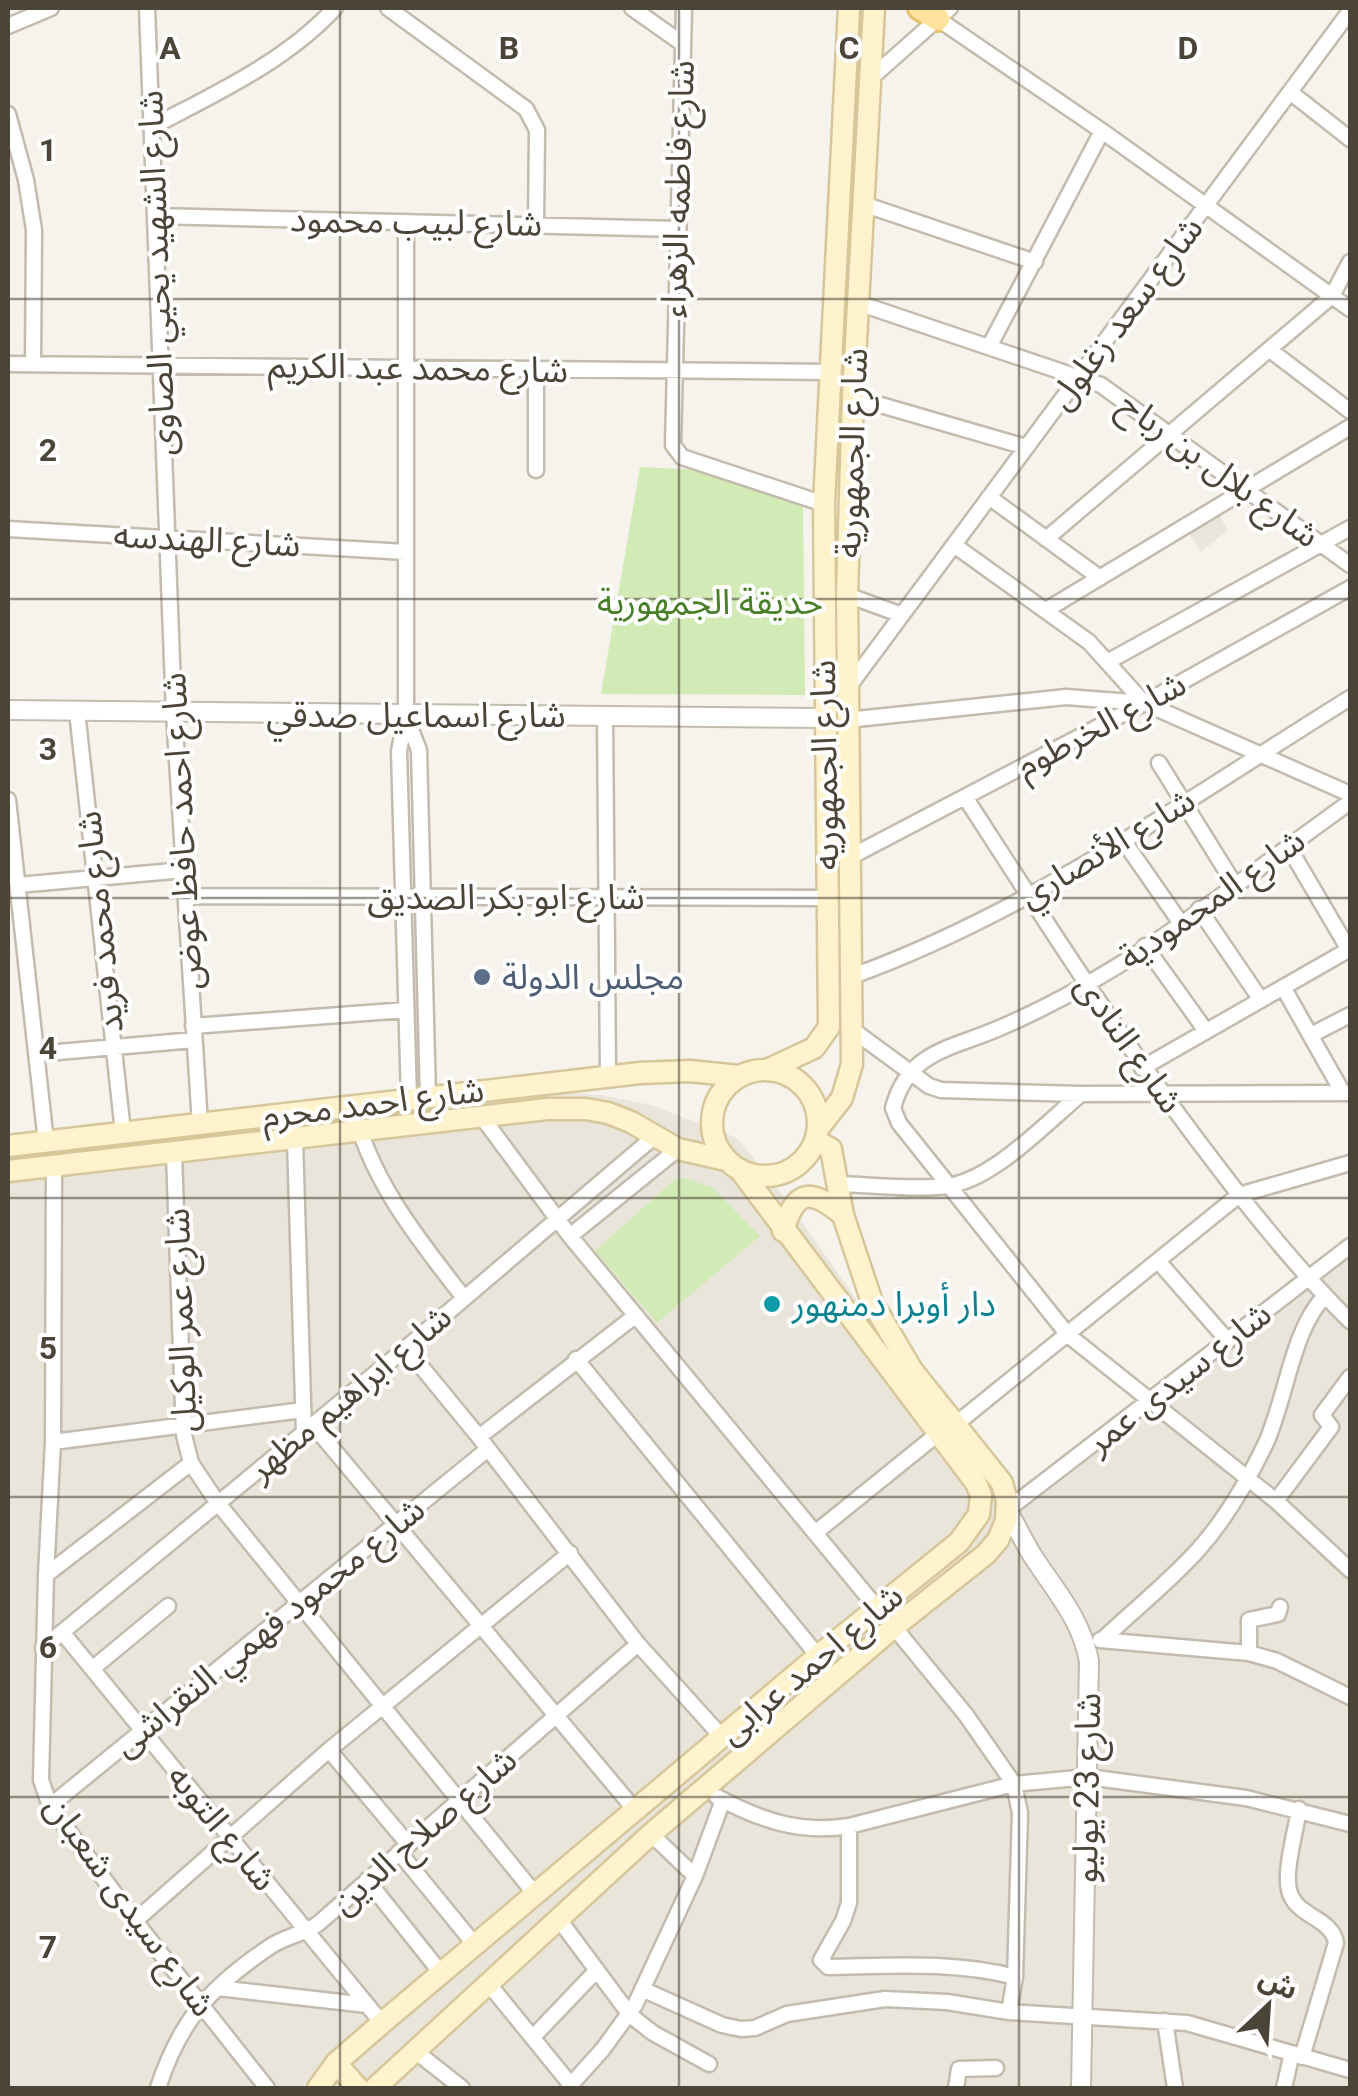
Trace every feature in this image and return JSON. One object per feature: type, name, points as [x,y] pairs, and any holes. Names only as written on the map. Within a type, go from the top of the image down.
[{"type":"main road","name":"شارع الجمهوريه","points":[[770,1070],[814,1048],[826,1035],[829,1018],[824,504],[849,8]]},
{"type":"main road","name":"شارع الجمهورية","points":[[817,1135],[847,1088],[854,1031],[847,595],[852,398],[874,8]]},
{"type":"main road","points":[[770,1070],[796,1080],[806,1089],[814,1102],[817,1135],[808,1154],[784,1173],[770,1176],[733,1165],[712,1132],[712,1115],[716,1099],[738,1076],[770,1070]]},
{"type":"main road","name":"شارع احمد محرم","points":[[8,1146],[608,1076],[690,1071],[738,1076]]},
{"type":"main road","name":"شارع احمد محرم","points":[[8,1171],[482,1117],[586,1109],[631,1122],[647,1143],[733,1165]]},
{"type":"main road","name":"شارع احمد عرابى","points":[[318,2088],[336,2063],[382,2023],[959,1542],[979,1514],[982,1501],[978,1489],[948,1428],[890,1337],[864,1283],[843,1215],[831,1149],[817,1135]]},
{"type":"main road","name":"شارع احمد عرابى","points":[[376,2088],[650,1834],[986,1554],[1002,1532],[1006,1492],[998,1475],[948,1428],[783,1231],[733,1165]]},
{"type":"main road","points":[[783,1231],[792,1206],[802,1197],[818,1196],[843,1215]]},
{"type":"main road","points":[[336,2063],[358,2088]]},
{"type":"street","points":[[8,26],[52,8]]},
{"type":"street","name":"شارع الشهيد يحيي الصاوى","points":[[148,8],[167,538]]},
{"type":"street","points":[[152,126],[267,64],[335,8]]},
{"type":"street","points":[[388,8],[526,109],[534,119],[536,225]]},
{"type":"street","points":[[632,8],[683,44]]},
{"type":"street","name":"شارع فاطمه الزهراء","points":[[684,8],[673,444],[682,457],[824,504]]},
{"type":"street","name":"شارع سعد زغلول","points":[[847,689],[1350,11]]},
{"type":"street","points":[[871,78],[936,12],[1350,309]]},
{"type":"street","points":[[1290,92],[1350,140]]},
{"type":"street","points":[[8,114],[32,218],[33,364]]},
{"type":"street","points":[[989,347],[1102,132]]},
{"type":"street","points":[[863,204],[1035,262]]},
{"type":"street","name":"شارع لبيب محمود","points":[[155,216],[677,228]]},
{"type":"street","points":[[406,222],[406,716],[399,746],[406,1010],[418,1098]]},
{"type":"street","points":[[1046,540],[1332,296],[1350,262]]},
{"type":"street","name":"شارع بلال بن رباح","points":[[858,302],[1101,385],[1350,565]]},
{"type":"street","points":[[1270,350],[1350,412]]},
{"type":"street","name":"شارع محمد عبد الكريم","points":[[8,364],[829,372]]},
{"type":"street","points":[[536,369],[536,470]]},
{"type":"street","points":[[852,398],[1026,447]]},
{"type":"street","points":[[1046,610],[1350,428]]},
{"type":"street","points":[[989,498],[1100,578]]},
{"type":"street","points":[[1109,661],[1350,528]]},
{"type":"street","name":"شارع الهندسه","points":[[8,529],[406,552]]},
{"type":"street","name":"شارع احمد حافظ عوض","points":[[167,538],[200,1124]]},
{"type":"street","points":[[954,545],[1046,610],[1109,661],[1144,703]]},
{"type":"street","name":"شارع الخرطوم","points":[[850,858],[1144,703],[1350,588]]},
{"type":"street","points":[[847,595],[902,615]]},
{"type":"street","points":[[847,720],[1066,697],[1144,703],[1350,794]]},
{"type":"street","name":"شارع الأنصاري","points":[[852,976],[906,957],[1030,898],[1350,698]]},
{"type":"street","name":"شارع اسماعيل صدقي","points":[[8,710],[825,718]]},
{"type":"street","name":"شارع محمد فريد","points":[[77,711],[123,1132]]},
{"type":"street","points":[[406,716],[419,750],[422,897],[418,1098]]},
{"type":"street","points":[[605,716],[608,1076]]},
{"type":"street","points":[[1159,764],[1234,885]]},
{"type":"street","name":"شارع النادى","points":[[965,797],[1161,1094],[1308,1279],[1350,1320]]},
{"type":"street","points":[[8,800],[46,1142]]},
{"type":"street","name":"شارع المحمودية","points":[[910,1071],[934,1052],[1002,1028],[1088,985],[1350,802]]},
{"type":"street","points":[[1123,840],[1180,922]]},
{"type":"street","points":[[1142,1068],[1350,949],[1288,846]]},
{"type":"street","points":[[18,885],[184,870]]},
{"type":"street","name":"شارع ابو بكر الصديق","points":[[185,896],[827,898]]},
{"type":"street","points":[[1199,909],[1261,1000]]},
{"type":"street","points":[[1145,946],[1206,1031]]},
{"type":"street","points":[[1283,987],[1347,1093]]},
{"type":"street","points":[[36,1054],[406,1010]]},
{"type":"street","points":[[1311,1035],[1350,1016]]},
{"type":"street","points":[[854,1031],[941,1090],[1347,1093]]},
{"type":"street","points":[[910,1071],[894,1102],[894,1114],[1068,1335],[1276,1500],[1350,1570]]},
{"type":"street","points":[[838,1184],[949,1186],[984,1172],[1082,1094]]},
{"type":"street","points":[[353,1106],[359,1132],[405,1219],[464,1298]]},
{"type":"street","points":[[482,1117],[570,1236],[877,1608]]},
{"type":"street","points":[[296,1141],[303,1410],[308,1429],[395,1525],[635,1810]]},
{"type":"street","points":[[647,1143],[655,1166]]},
{"type":"street","name":"شارع ابراهيم مظهر","points":[[44,1648],[647,1143]]},
{"type":"street","points":[[570,1236],[678,1148]]},
{"type":"street","name":"شارع عمر الوكيل","points":[[174,1154],[184,1426],[191,1462],[217,1502],[536,1894]]},
{"type":"street","points":[[815,1533],[1239,1195],[1350,1163]]},
{"type":"street","name":"شارع سيدى شعبان","points":[[54,1166],[53,1442],[40,1780],[50,1806],[134,1921],[267,2088]]},
{"type":"street","name":"شارع سيدى عمر","points":[[1007,1510],[1350,1246]]},
{"type":"street","points":[[1158,1261],[1228,1341]]},
{"type":"street","points":[[1093,1640],[1196,1552],[1246,1478],[1276,1420],[1304,1326],[1324,1296]]},
{"type":"street","name":"شارع محمود فهمي النقراشى","points":[[50,1806],[395,1525],[576,1359],[635,1316]]},
{"type":"street","points":[[406,1348],[638,1644],[722,1737]]},
{"type":"street","points":[[576,1359],[818,1656]]},
{"type":"street","points":[[1276,1500],[1331,1427],[1322,1415],[1350,1376]]},
{"type":"street","points":[[53,1442],[303,1410]]},
{"type":"street","points":[[46,1575],[191,1462]]},
{"type":"street","name":"شارع 23 يوليو","points":[[1007,1510],[1035,1559],[1093,1640],[1081,2088]]},
{"type":"street","points":[[134,1921],[330,1750],[570,1554]]},
{"type":"street","points":[[92,1669],[168,1606]]},
{"type":"street","points":[[1249,1653],[1249,1620],[1279,1613],[1280,1607]]},
{"type":"street","points":[[894,1627],[966,1715],[1014,1784],[1020,1812],[1010,2012]]},
{"type":"street","name":"شارع التوبه","points":[[62,1632],[382,2023]]},
{"type":"street","points":[[1093,1640],[1249,1653],[1277,1661],[1350,1697]]},
{"type":"street","name":"شارع صلاح الدين","points":[[158,2088],[178,2036],[200,2003],[271,1946],[307,1932],[638,1644]]},
{"type":"street","points":[[330,1750],[474,1945]]},
{"type":"street","points":[[704,1789],[794,1828],[824,1830],[1014,1784],[1088,1778],[1246,1798],[1350,1824]]},
{"type":"street","points":[[488,1983],[534,2036],[570,2087],[630,2015],[695,1876],[723,1800]]},
{"type":"street","points":[[1284,2088],[1336,1943],[1330,1929],[1298,1907],[1288,1886],[1299,1809]]},
{"type":"street","points":[[849,1826],[850,1902],[822,1956],[824,1966],[937,1966],[1014,1977]]},
{"type":"street","points":[[650,1834],[695,1876]]},
{"type":"street","points":[[367,1880],[441,1973]]},
{"type":"street","points":[[558,1918],[630,2015],[664,2040],[710,2064]]},
{"type":"street","points":[[534,2036],[596,1970]]},
{"type":"street","points":[[218,1988],[367,2004]]},
{"type":"street","points":[[642,1990],[722,2025],[741,2029],[755,2028],[788,2014],[885,1999],[947,2002],[1010,2012],[1165,2020],[1208,2027],[1350,2070]]},
{"type":"street","points":[[1165,2020],[1175,2088]]},
{"type":"street","points":[[416,2051],[462,2088]]},
{"type":"street","points":[[956,2088],[959,2068],[996,2068]]},
{"type":"shaded area","points":[[1219,515],[1228,530],[1201,552],[1189,534]]},
{"type":"shaded area","points":[[563,1092],[651,1105],[737,1138],[785,1198],[1004,1503],[1350,1239],[1350,2088],[8,2088],[8,1158]]},
{"type":"green space","name":"حديقة الجمهورية","points":[[640,467],[702,470],[803,504],[805,695],[601,694]]},
{"type":"green space","points":[[683,1178],[712,1187],[760,1236],[657,1323],[595,1251],[674,1180]]},
{"type":"place","name":"مجلس الدولة","points":[[482,977]]},
{"type":"place","name":"دار أوبرا دمنهور","points":[[772,1304]]}]
